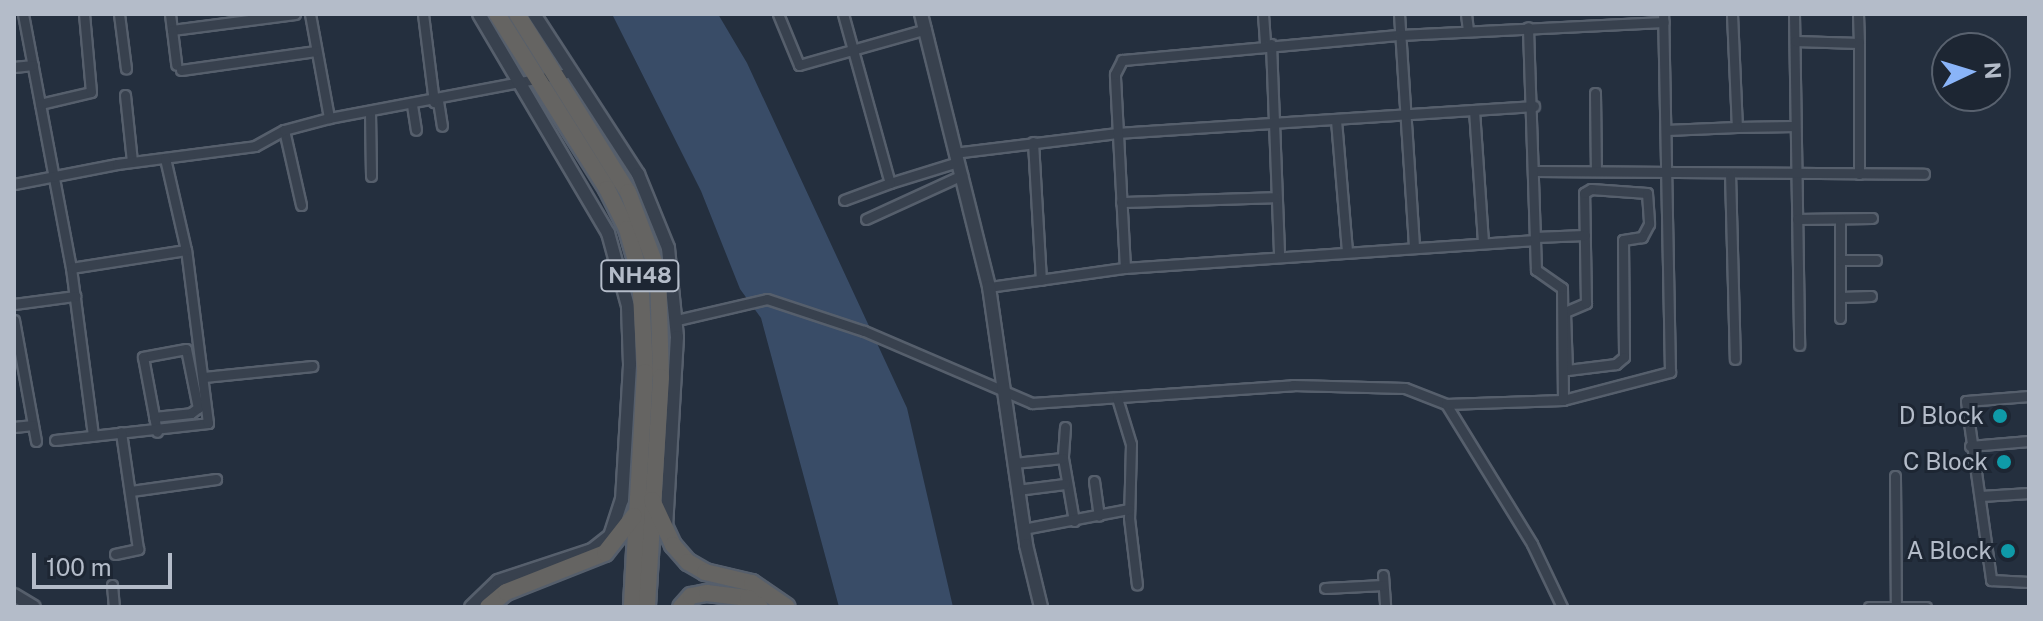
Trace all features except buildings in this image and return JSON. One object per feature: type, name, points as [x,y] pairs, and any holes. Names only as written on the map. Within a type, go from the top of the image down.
[{"type":"highway","name":"NH48","points":[[497,14],[528,81],[617,208],[640,275],[645,372],[637,503],[640,577],[632,607]]},
{"type":"highway","name":"NH48","points":[[517,14],[564,74],[628,192],[652,246],[661,301],[666,418],[637,503]]},
{"type":"highway","points":[[484,600],[605,553],[637,503],[666,531],[688,562],[713,575],[752,583],[787,607]]},
{"type":"highway","points":[[640,577],[647,607]]},
{"type":"highway","points":[[686,602],[730,594],[760,607]]},
{"type":"street","points":[[23,14],[71,268],[93,436]]},
{"type":"street","points":[[40,104],[91,92],[84,14]]},
{"type":"street","points":[[119,14],[126,69]]},
{"type":"street","points":[[170,14],[178,68],[316,51]]},
{"type":"street","points":[[172,30],[295,14]]},
{"type":"street","points":[[310,14],[329,118]]},
{"type":"street","points":[[423,14],[442,126]]},
{"type":"street","points":[[479,14],[528,81]]},
{"type":"street","points":[[534,14],[564,74],[649,195],[668,248],[677,320],[666,418],[666,531]]},
{"type":"street","points":[[778,14],[799,65],[926,29]]},
{"type":"street","points":[[843,14],[890,183]]},
{"type":"street","points":[[921,14],[989,287],[1023,529],[1041,607]]},
{"type":"street","points":[[1263,14],[1268,44],[1279,257]]},
{"type":"street","points":[[1399,14],[1403,115],[1414,248]]},
{"type":"street","points":[[1466,14],[1468,31]]},
{"type":"street","points":[[1732,14],[1737,127]]},
{"type":"street","points":[[1794,14],[1799,345]]},
{"type":"street","points":[[1858,14],[1859,174]]},
{"type":"street","points":[[677,320],[767,299],[864,331],[1032,403],[1322,385],[1405,388],[1446,404],[1563,400],[1670,372],[1664,18],[1268,44],[1122,60],[1115,74],[1125,268]]},
{"type":"street","points":[[1528,27],[1534,106],[1536,270],[1562,288],[1563,400]]},
{"type":"street","points":[[1795,41],[1859,43]]},
{"type":"street","points":[[14,67],[33,65]]},
{"type":"street","points":[[14,184],[132,162],[255,146],[284,130],[329,118],[436,101],[564,74]]},
{"type":"street","points":[[1595,93],[1596,171]]},
{"type":"street","points":[[125,95],[132,162]]},
{"type":"street","points":[[412,105],[416,130]]},
{"type":"street","points":[[844,200],[890,183],[1033,142],[1117,133],[1273,127],[1534,106]]},
{"type":"street","points":[[1474,110],[1483,243]]},
{"type":"street","points":[[370,112],[371,176]]},
{"type":"street","points":[[1336,120],[1347,252]]},
{"type":"street","points":[[1666,130],[1795,126]]},
{"type":"street","points":[[284,130],[301,205]]},
{"type":"street","points":[[1033,142],[1041,280]]},
{"type":"street","points":[[55,440],[121,432],[157,432],[208,423],[186,250],[165,158]]},
{"type":"street","points":[[866,219],[958,164]]},
{"type":"street","points":[[1536,171],[1924,174]]},
{"type":"street","points":[[1730,173],[1735,359]]},
{"type":"street","points":[[1587,189],[1647,193],[1650,199],[1648,230],[1642,237],[1623,240],[1624,357],[1616,364],[1567,370],[1565,312],[1586,303],[1587,189]]},
{"type":"street","points":[[1121,202],[1276,197]]},
{"type":"street","points":[[1650,199],[1667,198]]},
{"type":"street","points":[[1797,219],[1872,218]]},
{"type":"street","points":[[1840,219],[1840,318]]},
{"type":"street","points":[[989,287],[1125,268],[1585,235]]},
{"type":"street","points":[[71,268],[186,250]]},
{"type":"street","points":[[1840,260],[1876,260]]},
{"type":"street","points":[[14,304],[75,296]]},
{"type":"street","points":[[1841,297],[1871,296]]},
{"type":"street","points":[[14,320],[18,366],[36,441]]},
{"type":"street","points":[[154,417],[198,408],[186,349],[143,357],[154,417],[157,432]]},
{"type":"street","points":[[204,377],[312,366]]},
{"type":"street","points":[[2029,396],[1966,401],[1991,580],[2029,582]]},
{"type":"street","points":[[1117,398],[1131,444],[1129,509],[1137,585]]},
{"type":"street","points":[[1446,404],[1532,544],[1562,607]]},
{"type":"street","points":[[14,427],[33,425]]},
{"type":"street","points":[[1065,427],[1063,458],[1074,521]]},
{"type":"street","points":[[115,554],[138,549],[121,432]]},
{"type":"street","points":[[1970,446],[2029,441]]},
{"type":"street","points":[[1014,463],[1063,458]]},
{"type":"street","points":[[1895,476],[1896,606]]},
{"type":"street","points":[[131,491],[216,479]]},
{"type":"street","points":[[1094,481],[1099,516]]},
{"type":"street","points":[[1017,490],[1065,484]]},
{"type":"street","points":[[1981,496],[2029,493]]},
{"type":"street","points":[[1023,529],[1129,509]]},
{"type":"street","points":[[1325,588],[1383,580],[1385,607]]},
{"type":"street","points":[[112,585],[114,607]]},
{"type":"street","points":[[14,595],[34,607]]},
{"type":"street","points":[[471,607],[484,600]]},
{"type":"street","points":[[1869,607],[1926,607]]},
{"type":"water","points":[[612,14],[718,14],[747,63],[907,408],[953,607],[839,607],[761,318],[740,289],[701,191]]},
{"type":"place","name":"D Block","points":[[2000,416]]},
{"type":"place","name":"C Block","points":[[2004,462]]},
{"type":"place","name":"A Block","points":[[2008,551]]}]
